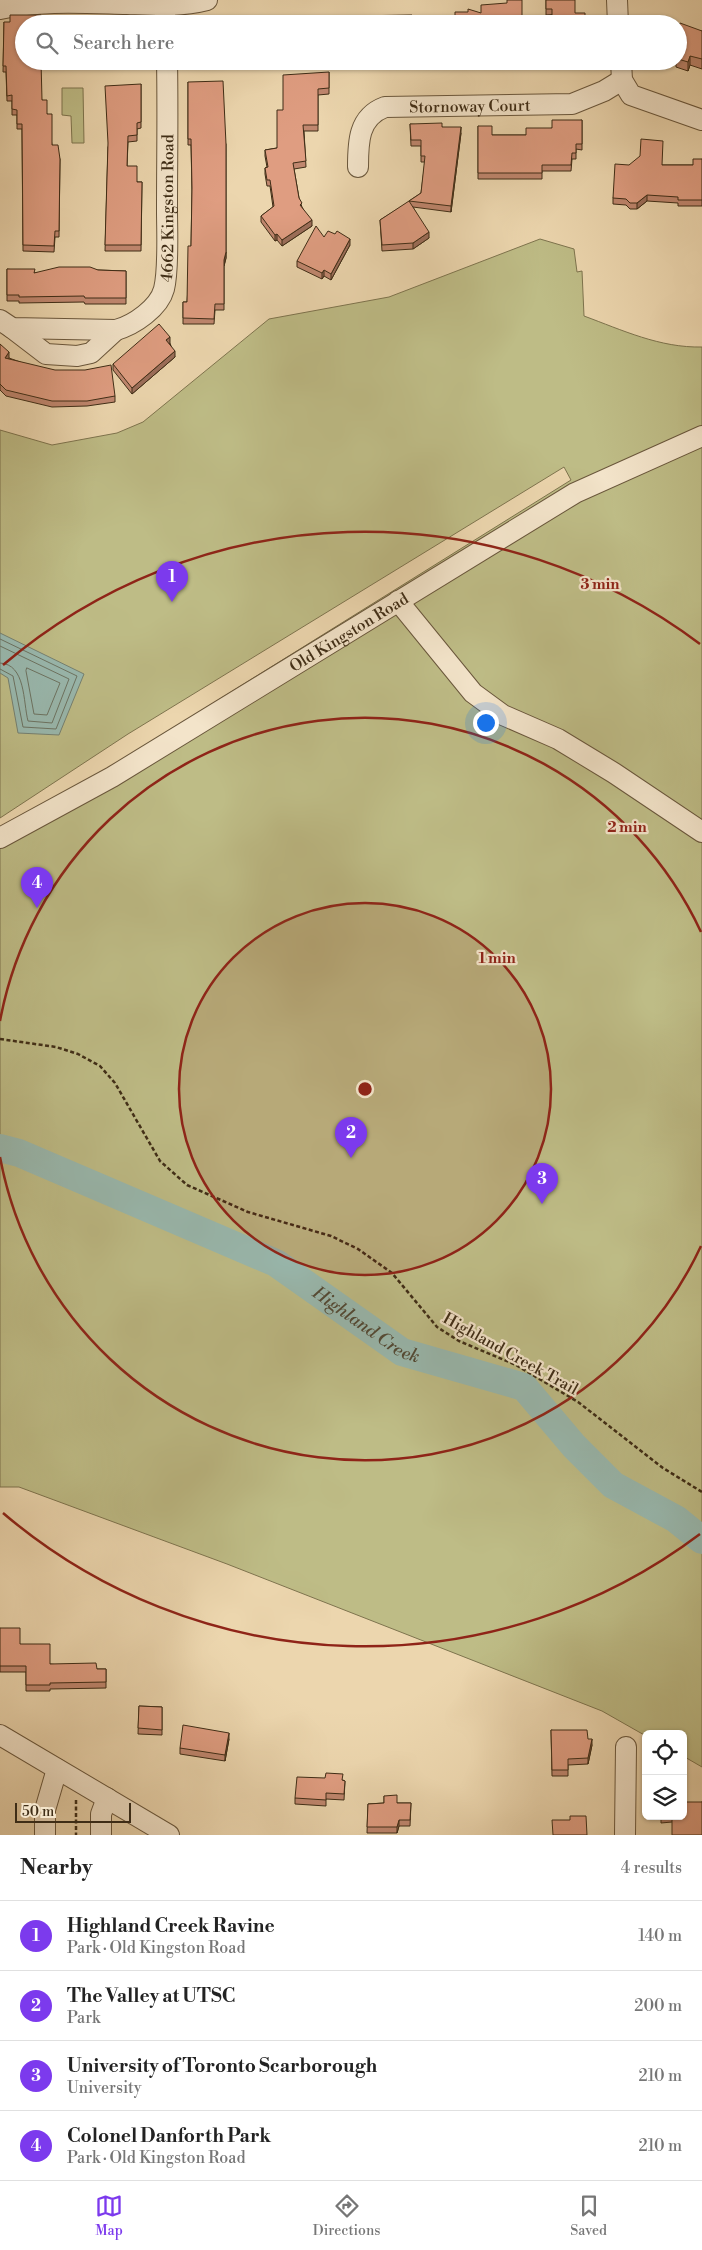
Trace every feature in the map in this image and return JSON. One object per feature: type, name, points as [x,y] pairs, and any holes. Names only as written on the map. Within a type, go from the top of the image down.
[{"type":"street","points":[[0,9],[13,6],[83,1],[165,14],[187,5],[207,0]]},
{"type":"street","points":[[617,0],[618,15]]},
{"type":"street","name":"4662 Kingston Road","points":[[6,324],[116,330],[127,327],[139,319],[158,301],[164,290],[167,228],[166,70]]},
{"type":"street","points":[[621,71],[631,95],[702,120]]},
{"type":"street","name":"Stornoway Court","points":[[358,167],[358,146],[361,130],[369,117],[385,107],[572,104],[604,91],[621,71]]},
{"type":"street","name":"Old Kingston Road","points":[[0,838],[112,777],[575,492],[702,436]]},
{"type":"street","points":[[398,601],[473,693],[503,715],[558,739],[606,768],[702,832]]},
{"type":"street","points":[[0,1735],[168,1835]]},
{"type":"street","points":[[625,1835],[626,1747]]},
{"type":"street","points":[[46,1835],[45,1810],[57,1769]]},
{"type":"street","points":[[101,1835],[101,1814],[107,1798]]},
{"type":"path","name":"Highland Creek Trail","points":[[0,1039],[56,1048],[78,1054],[100,1066],[115,1082],[160,1161],[187,1185],[248,1212],[331,1236],[358,1249],[392,1273],[437,1327],[459,1341],[516,1365],[578,1402],[663,1468],[702,1492]]},
{"type":"path","points":[[76,1800],[76,1835]]},
{"type":"shaded area","points":[[62,88],[83,88],[84,143],[72,143],[71,116],[62,115]]},
{"type":"shaded area","points":[[540,239],[574,249],[577,272],[582,271],[584,316],[627,332],[671,345],[702,347],[702,1767],[687,1758],[687,1730],[642,1730],[642,1734],[602,1711],[227,1564],[19,1487],[0,1487],[0,836],[571,480],[564,467],[128,734],[0,818],[0,430],[52,445],[117,433],[143,422],[269,319],[389,297]]},
{"type":"water","points":[[0,633],[84,674],[59,735],[18,733],[8,678],[0,673]]},
{"type":"building","points":[[507,0],[522,0],[522,15],[455,15],[455,12],[468,12],[468,9],[481,13],[481,5],[507,3]]},
{"type":"building","points":[[546,0],[575,0],[575,13],[585,13],[585,15],[552,15],[552,9],[546,9]]},
{"type":"building","points":[[10,15],[15,15],[15,70],[41,70],[42,100],[47,100],[47,114],[52,114],[52,145],[58,145],[60,159],[59,231],[55,231],[54,246],[23,245],[22,124],[17,124],[17,110],[12,109],[12,95],[7,96],[6,66],[3,66],[4,22],[10,22]]},
{"type":"building","points":[[687,26],[702,31],[702,59],[690,56],[688,62]]},
{"type":"building","points":[[329,72],[329,88],[318,89],[318,125],[303,125],[306,161],[293,163],[299,198],[302,203],[300,205],[312,220],[282,240],[277,234],[275,235],[261,216],[274,206],[270,180],[267,180],[265,168],[268,167],[265,150],[277,148],[277,110],[283,110],[283,75]]},
{"type":"building","points":[[223,81],[226,144],[224,304],[215,304],[214,319],[183,318],[183,302],[187,302],[188,246],[191,246],[192,188],[191,139],[188,139],[188,82]]},
{"type":"building","points":[[141,84],[141,122],[137,123],[137,135],[128,136],[127,166],[137,166],[137,182],[142,182],[141,245],[105,245],[108,143],[105,86]]},
{"type":"building","points":[[552,120],[582,120],[582,144],[576,144],[576,153],[572,153],[571,165],[542,165],[542,173],[478,173],[478,126],[492,126],[492,135],[526,135],[526,128],[552,128]]},
{"type":"building","points":[[442,123],[442,127],[461,127],[451,206],[409,201],[421,193],[425,156],[421,156],[421,140],[411,140],[410,124]]},
{"type":"building","points":[[641,139],[663,141],[662,165],[693,165],[693,159],[702,159],[702,200],[678,200],[678,197],[647,195],[637,203],[630,203],[626,199],[613,198],[615,164],[629,165],[640,156]]},
{"type":"building","points":[[409,201],[429,232],[413,243],[382,245],[380,220]]},
{"type":"building","points":[[316,226],[324,237],[328,231],[335,234],[337,231],[350,239],[331,274],[324,270],[322,273],[297,261]]},
{"type":"building","points":[[59,267],[90,267],[98,270],[126,271],[126,298],[85,298],[84,296],[19,297],[19,295],[7,295],[7,269],[35,269],[34,273]]},
{"type":"building","points":[[159,324],[170,337],[166,340],[175,351],[132,388],[113,364]]},
{"type":"building","points":[[0,344],[9,352],[5,358],[55,370],[85,370],[111,365],[115,396],[87,401],[52,401],[6,390],[0,384]]},
{"type":"building","points":[[0,1628],[20,1628],[20,1644],[50,1644],[50,1664],[96,1663],[97,1669],[106,1669],[106,1682],[26,1685],[26,1666],[0,1666]]},
{"type":"building","points":[[139,1706],[162,1707],[162,1730],[138,1728]]},
{"type":"building","points":[[183,1725],[229,1733],[225,1755],[180,1748]]},
{"type":"building","points":[[551,1730],[587,1730],[588,1739],[592,1739],[588,1758],[568,1759],[568,1770],[552,1770]]},
{"type":"building","points":[[326,1773],[343,1774],[342,1780],[345,1781],[344,1794],[326,1793],[326,1800],[295,1798],[297,1777],[325,1778]]},
{"type":"building","points":[[397,1795],[397,1803],[411,1803],[410,1820],[399,1820],[397,1827],[367,1827],[368,1804],[384,1803],[384,1796]]},
{"type":"building","points":[[687,1802],[702,1802],[702,1835],[672,1835],[672,1820],[687,1820]]},
{"type":"building","points":[[570,1816],[586,1816],[587,1835],[553,1835],[552,1820],[570,1820]]},
{"type":"waterway","name":"Highland Creek","points":[[0,1148],[19,1153],[276,1263],[402,1352],[524,1387],[574,1446],[613,1485],[676,1519],[702,1540]]},
{"type":"place","name":"Highland Creek Ravine","points":[[172,602]]},
{"type":"place","name":"Colonel Danforth Park","points":[[37,908]]},
{"type":"place","name":"The Valley at UTSC","points":[[351,1158]]},
{"type":"place","name":"University of Toronto Scarborough","points":[[542,1204]]}]
